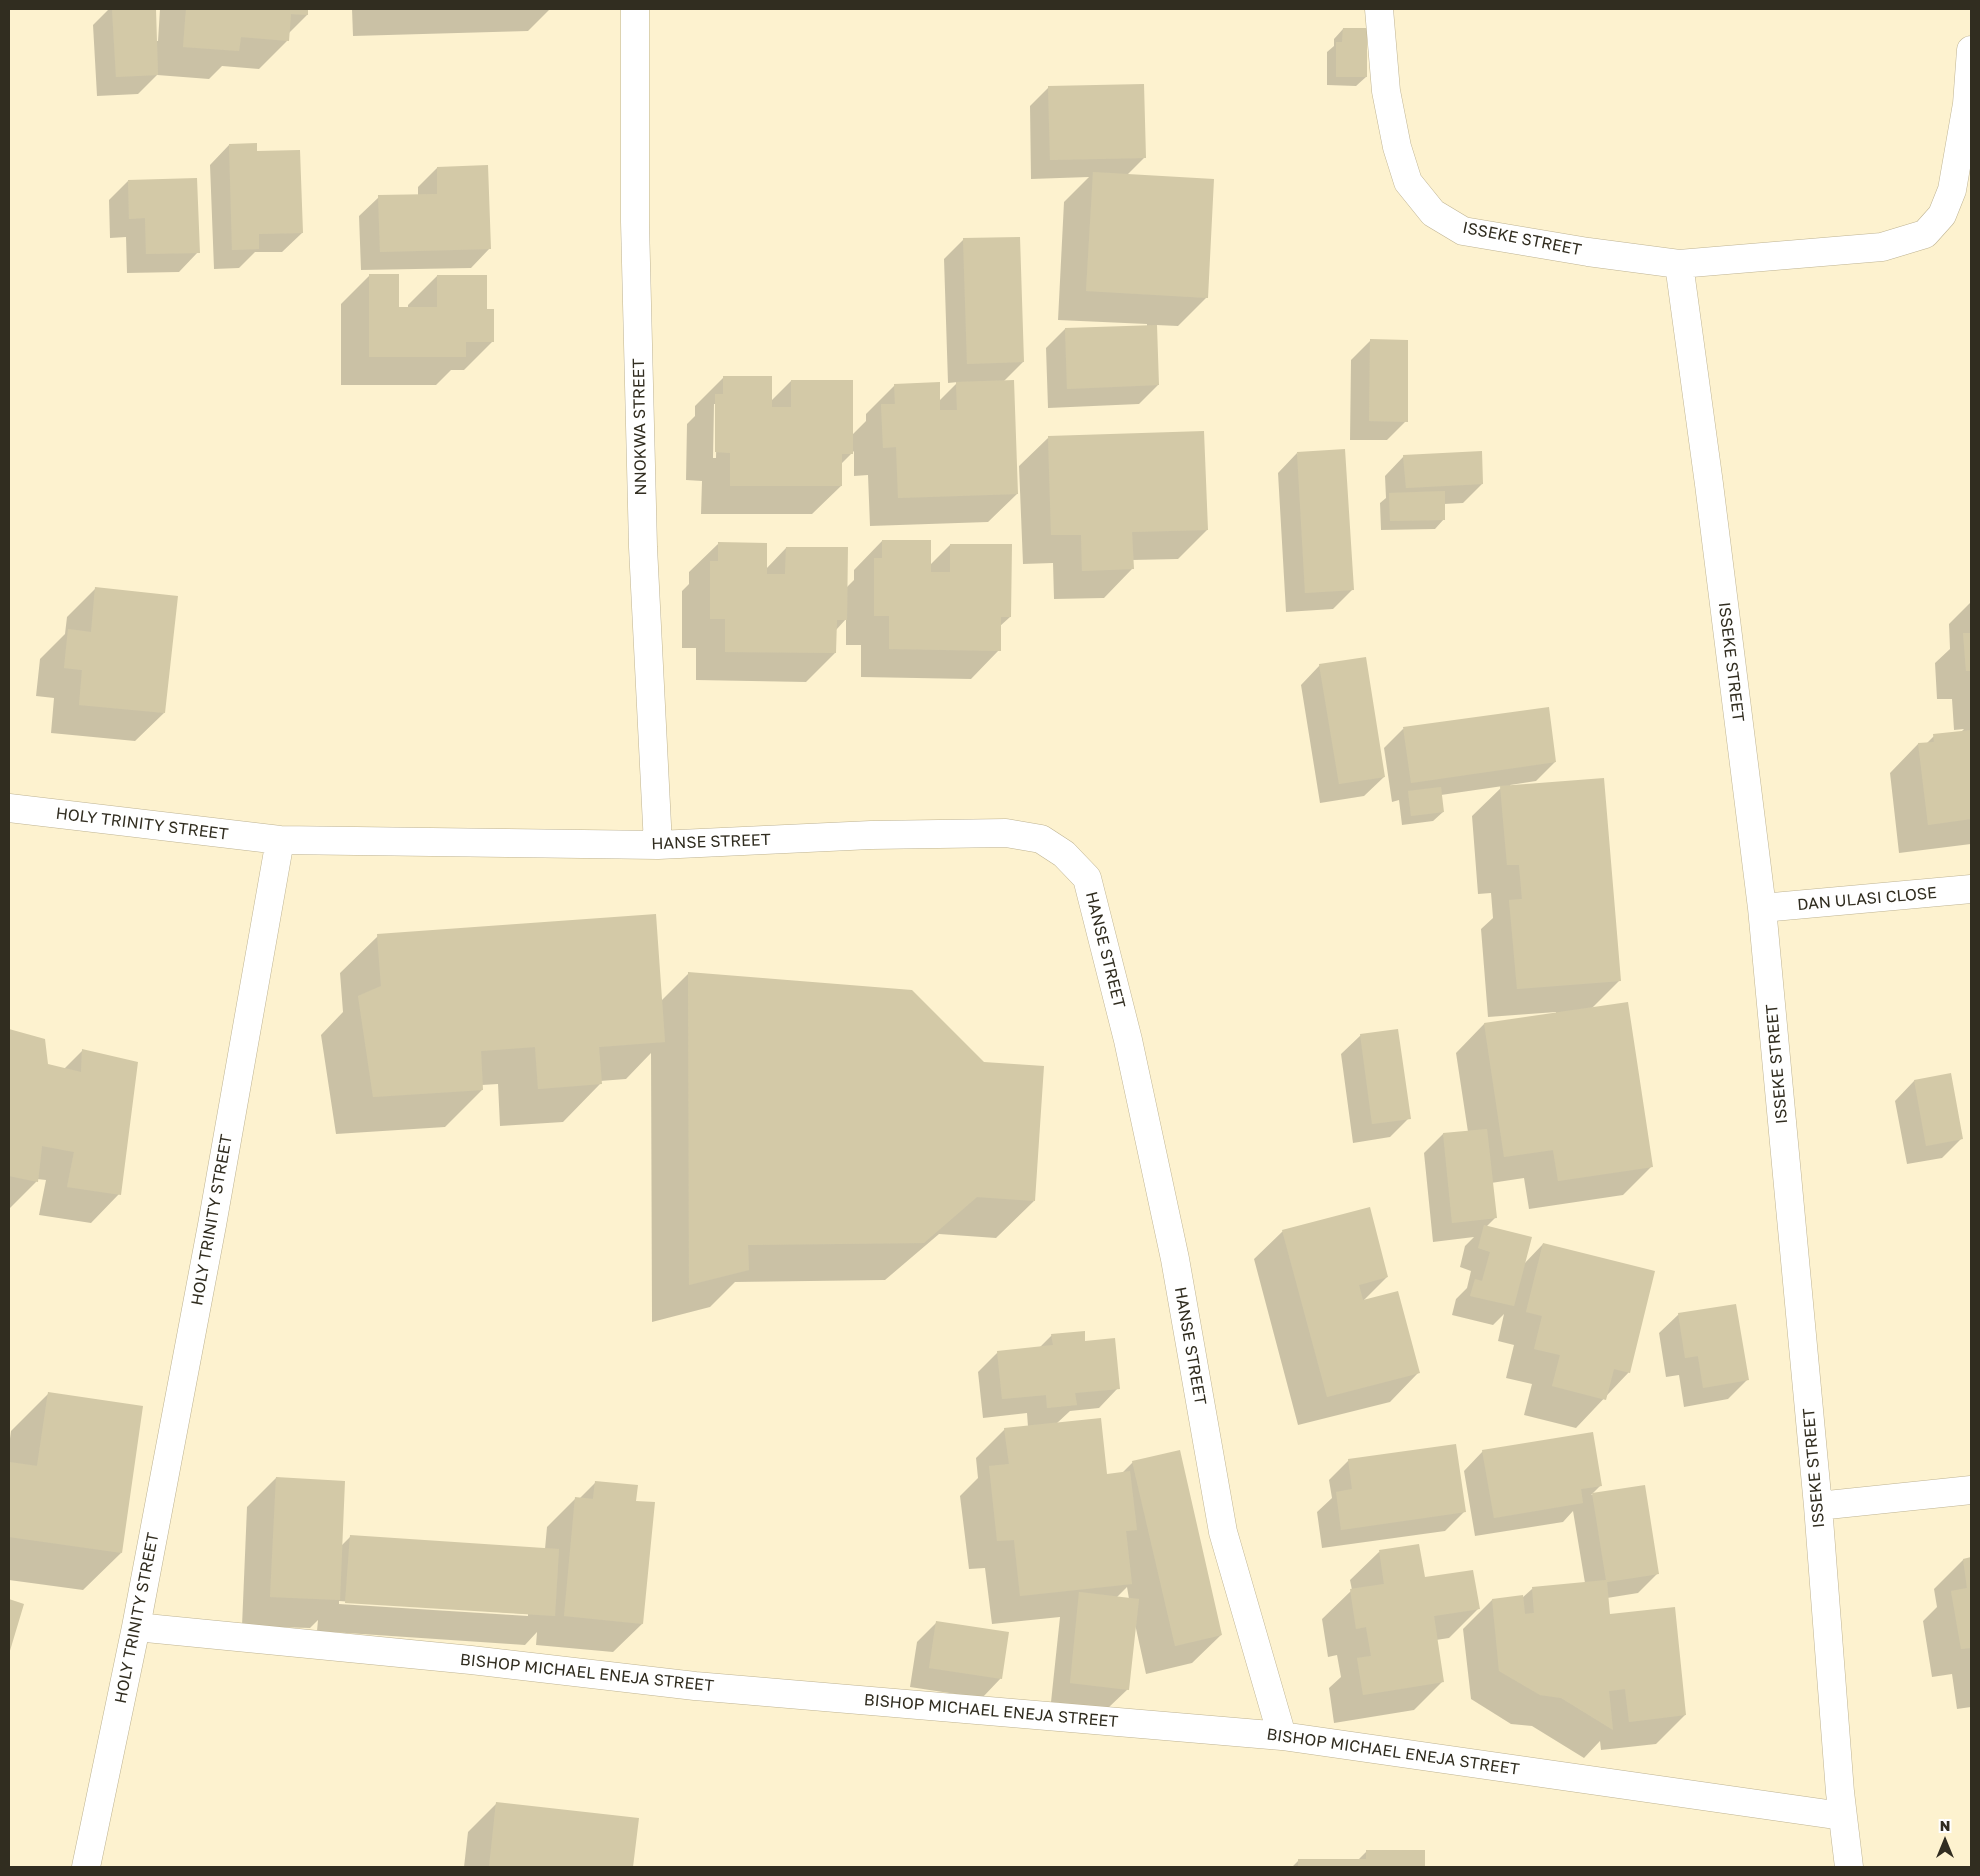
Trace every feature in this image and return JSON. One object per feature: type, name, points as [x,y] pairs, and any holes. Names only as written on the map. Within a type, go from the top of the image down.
[{"type":"street","name":"NNOKWA STREET","points":[[635,9],[635,222],[643,547],[658,845]]},
{"type":"street","name":"ISSEKE STREET","points":[[1379,9],[1386,91],[1397,147],[1408,182],[1433,213],[1463,231],[1588,252],[1680,264],[1882,246],[1925,234],[1942,215],[1952,190],[1967,104],[1971,50]]},
{"type":"street","name":"ISSEKE STREET","points":[[1680,264],[1762,908],[1818,1506],[1842,1816],[1849,1867]]},
{"type":"street","name":"HOLY TRINITY STREET","points":[[9,808],[280,840],[212,1224],[136,1627],[86,1867]]},
{"type":"street","name":"HANSE STREET","points":[[280,840],[658,845],[870,836],[1006,833],[1041,839],[1064,854],[1087,878],[1128,1040],[1175,1259],[1223,1532],[1282,1736]]},
{"type":"street","name":"DAN ULASI CLOSE","points":[[1762,908],[1971,889]]},
{"type":"street","points":[[1818,1506],[1971,1490]]},
{"type":"street","name":"BISHOP MICHAEL ENEJA STREET","points":[[136,1627],[471,1660],[695,1686],[1282,1736],[1842,1816]]},
{"type":"building","points":[[112,9],[156,9],[158,75],[116,77]]},
{"type":"building","points":[[186,9],[308,9],[308,15],[291,14],[289,41],[241,37],[239,51],[183,47]]},
{"type":"building","points":[[1343,28],[1367,28],[1367,77],[1336,77],[1336,42],[1342,42]]},
{"type":"building","points":[[1144,84],[1146,158],[1050,160],[1048,86]]},
{"type":"building","points":[[257,143],[257,151],[300,150],[303,233],[259,234],[259,249],[232,250],[229,144]]},
{"type":"building","points":[[488,165],[491,249],[380,252],[378,195],[437,194],[437,167]]},
{"type":"building","points":[[1093,172],[1214,179],[1208,298],[1086,291]]},
{"type":"building","points":[[197,178],[200,253],[146,254],[145,218],[129,219],[128,180]]},
{"type":"building","points":[[1020,237],[1024,362],[967,364],[963,238]]},
{"type":"building","points":[[369,274],[399,274],[399,307],[437,307],[437,275],[487,275],[487,309],[494,309],[494,342],[466,342],[466,357],[369,357]]},
{"type":"building","points":[[1157,325],[1159,385],[1067,389],[1065,328]]},
{"type":"building","points":[[1370,339],[1408,340],[1408,422],[1369,421]]},
{"type":"building","points":[[723,376],[772,376],[772,407],[791,407],[791,380],[853,380],[853,454],[842,454],[842,486],[730,486],[730,453],[715,452],[715,394],[723,394]]},
{"type":"building","points":[[1014,380],[1018,494],[898,498],[896,447],[883,448],[881,404],[895,404],[894,384],[940,382],[940,410],[957,410],[956,382]]},
{"type":"building","points":[[1204,431],[1208,530],[1132,532],[1134,569],[1082,571],[1081,535],[1051,535],[1048,436]]},
{"type":"building","points":[[1345,449],[1354,590],[1305,593],[1297,452]]},
{"type":"building","points":[[1482,451],[1483,484],[1406,488],[1403,455]]},
{"type":"building","points":[[1445,491],[1445,520],[1390,521],[1389,493]]},
{"type":"building","points":[[882,540],[931,540],[931,572],[950,572],[950,544],[1012,544],[1011,617],[1001,617],[1001,651],[889,649],[889,616],[874,616],[874,558],[882,558]]},
{"type":"building","points":[[718,542],[767,543],[767,574],[785,574],[786,547],[848,547],[847,620],[837,620],[836,653],[725,652],[725,619],[710,619],[710,561],[718,561]]},
{"type":"building","points":[[95,587],[178,596],[165,713],[79,705],[82,670],[64,668],[68,629],[91,632]]},
{"type":"building","points":[[1963,633],[1971,633],[1971,671],[1966,671]]},
{"type":"building","points":[[1366,657],[1385,777],[1339,784],[1319,664]]},
{"type":"building","points":[[1549,707],[1556,762],[1411,783],[1403,727]]},
{"type":"building","points":[[1971,730],[1971,819],[1928,825],[1918,743],[1934,742],[1933,734]]},
{"type":"building","points":[[1604,778],[1621,981],[1517,989],[1509,900],[1522,899],[1519,865],[1507,865],[1500,786]]},
{"type":"building","points":[[1441,787],[1444,812],[1411,816],[1408,791]]},
{"type":"building","points":[[656,914],[665,1042],[599,1047],[602,1084],[538,1089],[535,1047],[481,1051],[483,1090],[373,1097],[358,996],[381,986],[377,934]]},
{"type":"building","points":[[688,972],[912,990],[984,1062],[1044,1066],[1035,1201],[977,1197],[924,1243],[748,1245],[749,1270],[689,1285]]},
{"type":"building","points":[[1628,1002],[1653,1167],[1558,1181],[1553,1150],[1504,1157],[1484,1023]]},
{"type":"building","points":[[9,1029],[45,1039],[48,1064],[81,1072],[82,1049],[138,1062],[121,1195],[67,1187],[74,1152],[42,1146],[38,1182],[9,1176]]},
{"type":"building","points":[[1398,1029],[1411,1119],[1372,1124],[1360,1034]]},
{"type":"building","points":[[1951,1073],[1963,1139],[1926,1146],[1914,1080]]},
{"type":"building","points":[[1487,1129],[1497,1218],[1452,1223],[1443,1133]]},
{"type":"building","points":[[1370,1207],[1388,1277],[1359,1285],[1363,1300],[1398,1291],[1420,1373],[1327,1397],[1282,1230]]},
{"type":"building","points":[[1484,1225],[1532,1237],[1514,1306],[1470,1296],[1475,1279],[1482,1281],[1490,1252],[1478,1248]]},
{"type":"building","points":[[1543,1243],[1655,1271],[1630,1373],[1614,1369],[1606,1400],[1552,1386],[1560,1355],[1534,1349],[1542,1316],[1526,1312]]},
{"type":"building","points":[[1736,1304],[1749,1380],[1703,1388],[1698,1356],[1685,1358],[1678,1313]]},
{"type":"building","points":[[1085,1331],[1085,1341],[1115,1338],[1120,1389],[1075,1393],[1077,1405],[1047,1408],[1046,1395],[1002,1399],[997,1351],[1053,1345],[1051,1334]]},
{"type":"building","points":[[48,1392],[143,1406],[122,1553],[9,1537],[9,1462],[37,1466]]},
{"type":"building","points":[[1101,1418],[1107,1474],[1130,1471],[1137,1530],[1126,1531],[1132,1584],[1020,1596],[1014,1540],[997,1541],[989,1466],[1009,1464],[1004,1428]]},
{"type":"building","points":[[1593,1432],[1602,1486],[1581,1489],[1583,1503],[1494,1518],[1482,1450]]},
{"type":"building","points":[[1456,1444],[1466,1512],[1341,1530],[1336,1492],[1352,1489],[1348,1459]]},
{"type":"building","points":[[1180,1450],[1222,1635],[1175,1646],[1132,1461]]},
{"type":"building","points":[[276,1477],[345,1481],[340,1600],[270,1597]]},
{"type":"building","points":[[595,1481],[638,1485],[636,1501],[655,1502],[643,1624],[564,1616],[575,1497],[593,1499]]},
{"type":"building","points":[[1645,1485],[1659,1574],[1607,1582],[1610,1614],[1675,1607],[1686,1715],[1629,1722],[1625,1689],[1609,1691],[1613,1730],[1561,1698],[1540,1695],[1499,1671],[1492,1599],[1523,1595],[1525,1614],[1534,1613],[1532,1587],[1606,1580],[1592,1493]]},
{"type":"building","points":[[350,1535],[559,1549],[555,1616],[345,1603]]},
{"type":"building","points":[[1419,1544],[1425,1577],[1473,1570],[1480,1609],[1434,1616],[1444,1682],[1363,1695],[1357,1658],[1371,1656],[1366,1627],[1356,1629],[1350,1589],[1384,1584],[1379,1550]]},
{"type":"building","points":[[1971,1557],[1971,1648],[1961,1649],[1951,1591],[1967,1588],[1963,1559]]},
{"type":"building","points":[[1079,1592],[1139,1599],[1129,1690],[1070,1683]]},
{"type":"building","points":[[9,1599],[24,1604],[9,1654]]},
{"type":"building","points":[[936,1621],[1009,1632],[1002,1679],[929,1668]]},
{"type":"building","points":[[496,1802],[639,1818],[633,1867],[489,1867]]},
{"type":"building","points":[[1366,1850],[1425,1850],[1425,1867],[1298,1867],[1298,1859],[1366,1859]]}]
